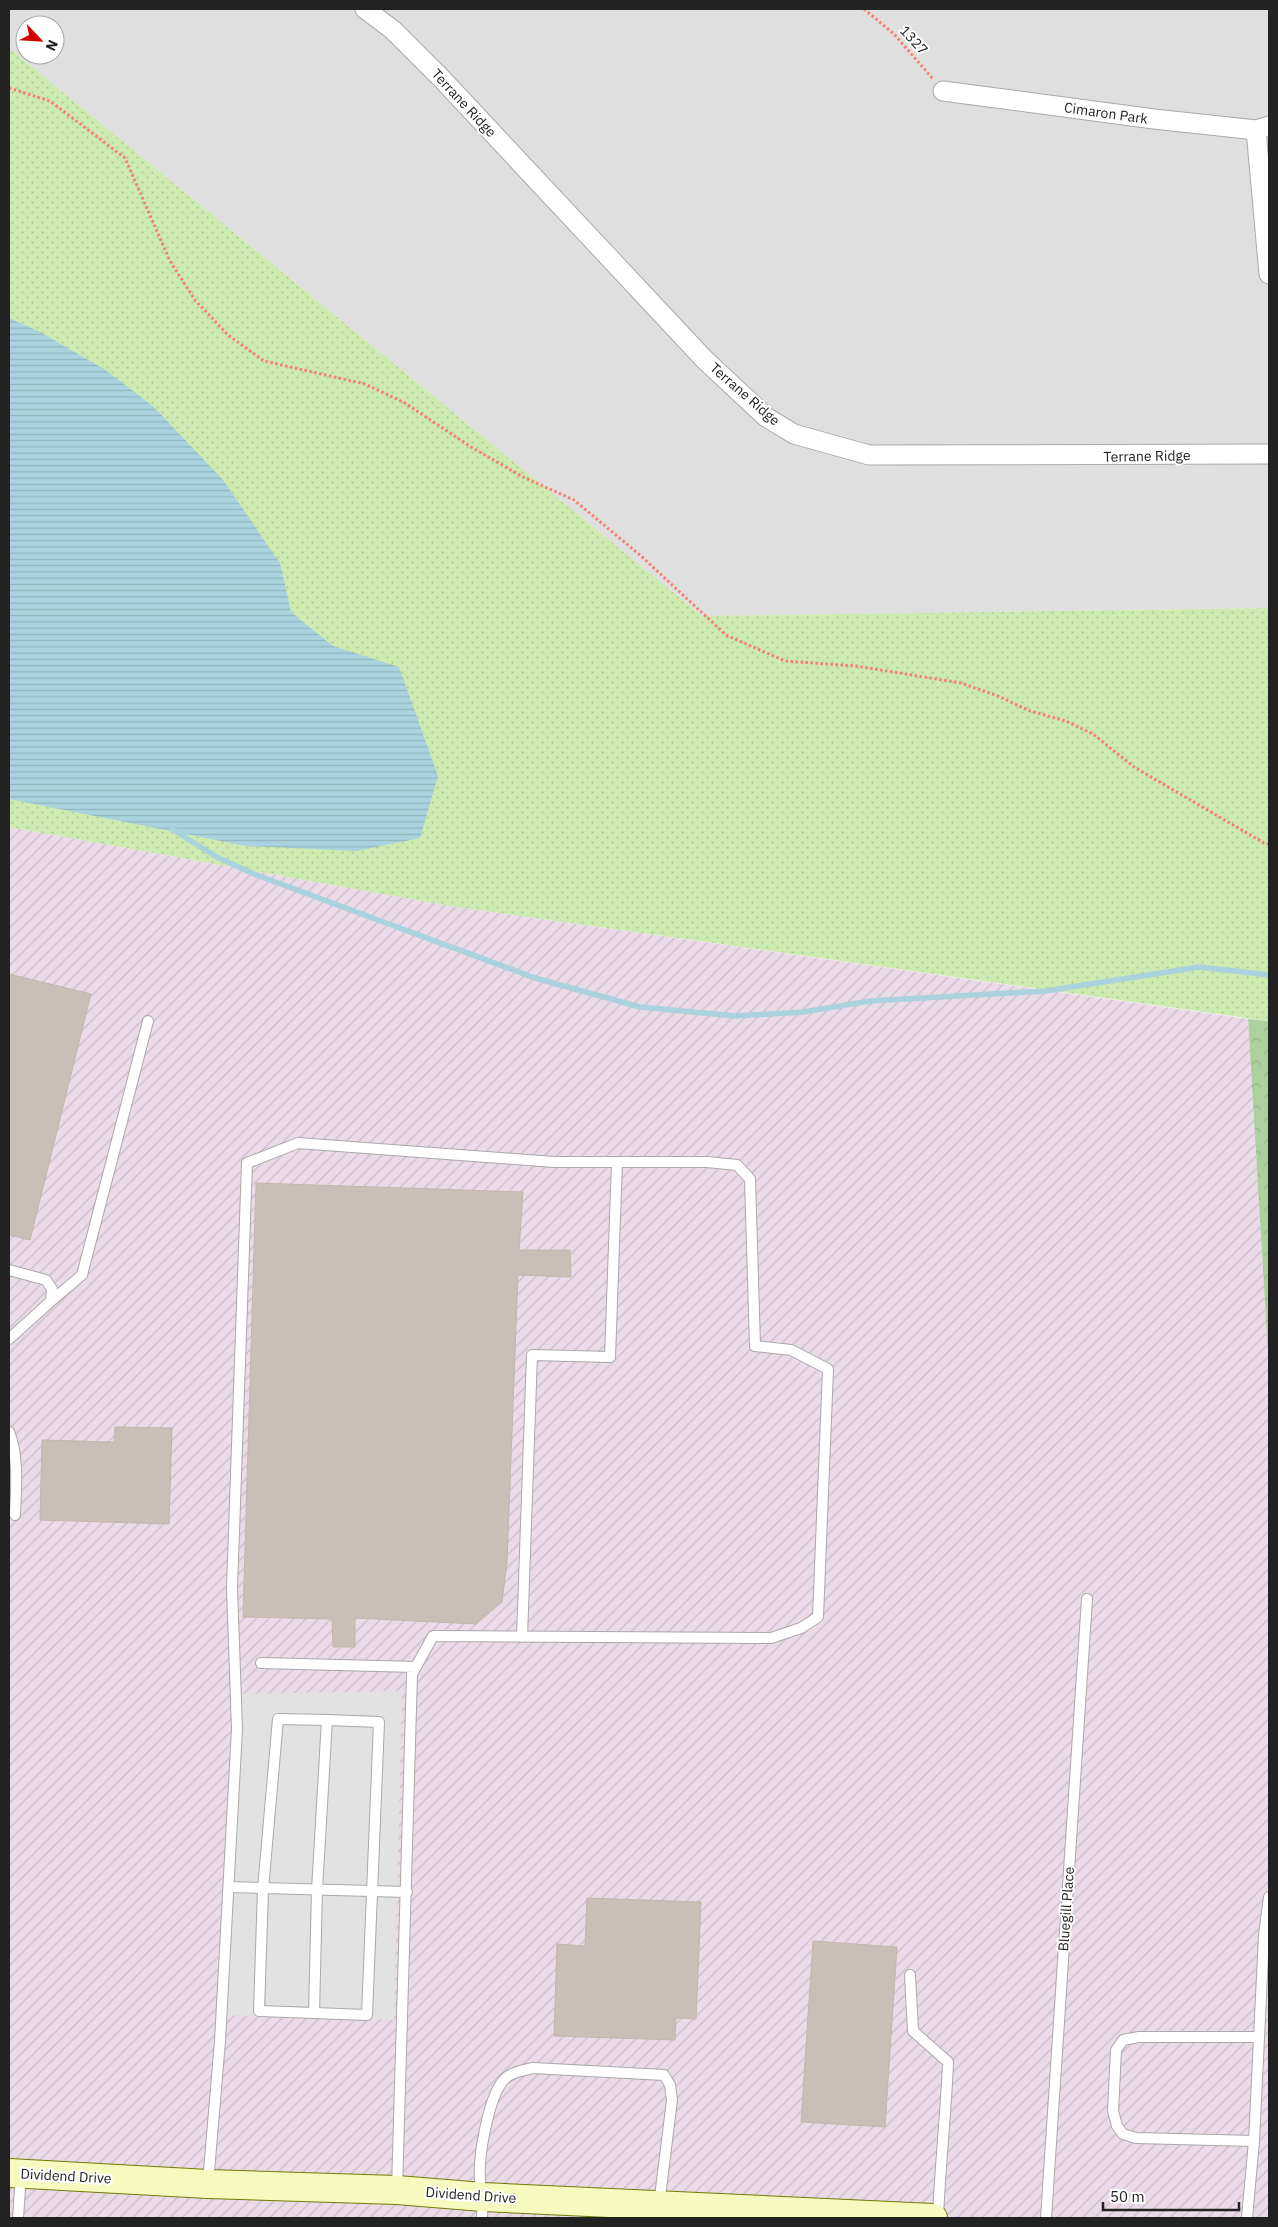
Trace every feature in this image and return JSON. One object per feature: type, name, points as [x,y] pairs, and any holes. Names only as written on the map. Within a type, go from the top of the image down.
[{"type":"street","name":"Terrane Ridge","points":[[365,9],[393,30],[441,78],[704,359],[766,417],[794,434],[869,456],[1269,454]]},
{"type":"street","name":"Cimaron Park","points":[[943,91],[1154,119],[1262,128]]},
{"type":"street","points":[[1262,128],[1269,274]]},
{"type":"street","name":"Dividend Drive","points":[[15,2174],[208,2184],[397,2190],[483,2208],[659,2206],[933,2218]]},
{"type":"lane","points":[[9,1339],[82,1275],[148,1021]]},
{"type":"lane","points":[[208,2184],[220,2041],[238,1729],[232,1588],[247,1162],[298,1143],[554,1162],[707,1162],[737,1165],[750,1179],[755,1346],[791,1350],[828,1369],[818,1616],[801,1628],[771,1638],[433,1636],[412,1674],[397,2190]]},
{"type":"lane","points":[[522,1637],[532,1355],[610,1357],[617,1162]]},
{"type":"lane","points":[[9,1270],[46,1280],[52,1289],[51,1301]]},
{"type":"lane","points":[[9,1432],[12,1440],[16,1485],[15,1516]]},
{"type":"lane","name":"Bluegill Place","points":[[1046,2218],[1087,1599]]},
{"type":"lane","points":[[261,1663],[416,1667]]},
{"type":"lane","points":[[278,1718],[327,1720],[379,1722],[367,2015],[259,2012],[264,1889],[278,1718]]},
{"type":"lane","points":[[314,2013],[317,1890],[327,1720]]},
{"type":"lane","points":[[229,1887],[407,1892]]},
{"type":"lane","points":[[1247,2218],[1254,2141],[1264,1935],[1269,1897]]},
{"type":"lane","points":[[910,1975],[913,2031],[948,2062],[946,2118],[940,2165],[938,2218]]},
{"type":"lane","points":[[1254,2141],[1136,2138],[1124,2134],[1116,2126],[1113,2102],[1116,2050],[1123,2040],[1139,2037],[1259,2037]]},
{"type":"lane","points":[[483,2208],[480,2179],[484,2132],[494,2097],[502,2080],[520,2071],[533,2068],[664,2075],[670,2085],[672,2100],[659,2206]]},
{"type":"lane","points":[[15,2174],[18,2218]]},
{"type":"path","name":"1327","points":[[864,9],[894,34],[943,91]]},
{"type":"path","points":[[9,88],[50,101],[126,158],[170,261],[195,300],[228,335],[264,361],[365,384],[405,403],[471,447],[523,477],[574,500],[642,556],[726,635],[786,661],[856,666],[961,683],[998,696],[1030,711],[1066,721],[1093,734],[1134,767],[1220,818],[1269,844]]},
{"type":"shaded area","points":[[9,9],[1269,9],[1269,608],[702,616],[30,65],[65,65],[65,15],[15,15],[15,53],[9,48]]},
{"type":"shaded area","points":[[9,827],[450,906],[1248,1019],[1269,1371],[1269,2218],[9,2218]]},
{"type":"shaded area","points":[[402,1691],[394,2020],[226,2015],[233,1694]]},
{"type":"green space","points":[[9,48],[15,53],[15,65],[30,65],[702,616],[1269,608],[1269,1021],[450,906],[9,827]]},
{"type":"green space","points":[[1248,1019],[1269,1021],[1269,1371]]},
{"type":"water","points":[[9,318],[40,332],[104,369],[154,407],[223,480],[280,563],[291,612],[333,646],[399,667],[438,776],[420,838],[357,851],[246,846],[9,799]]},
{"type":"building","points":[[9,974],[91,994],[30,1240],[9,1235]]},
{"type":"building","points":[[256,1183],[523,1192],[519,1250],[570,1250],[571,1277],[518,1275],[507,1563],[502,1602],[476,1624],[355,1618],[355,1647],[333,1647],[332,1619],[243,1617]]},
{"type":"building","points":[[115,1427],[172,1428],[169,1524],[40,1520],[42,1440],[114,1442]]},
{"type":"building","points":[[587,1898],[701,1902],[696,2019],[676,2018],[675,2040],[554,2036],[557,1944],[585,1946]]},
{"type":"building","points":[[813,1941],[897,1947],[885,2127],[801,2122]]},
{"type":"waterway","points":[[172,829],[217,857],[254,874],[535,978],[640,1007],[735,1016],[803,1012],[870,1001],[1046,991],[1199,967],[1269,975]]}]
